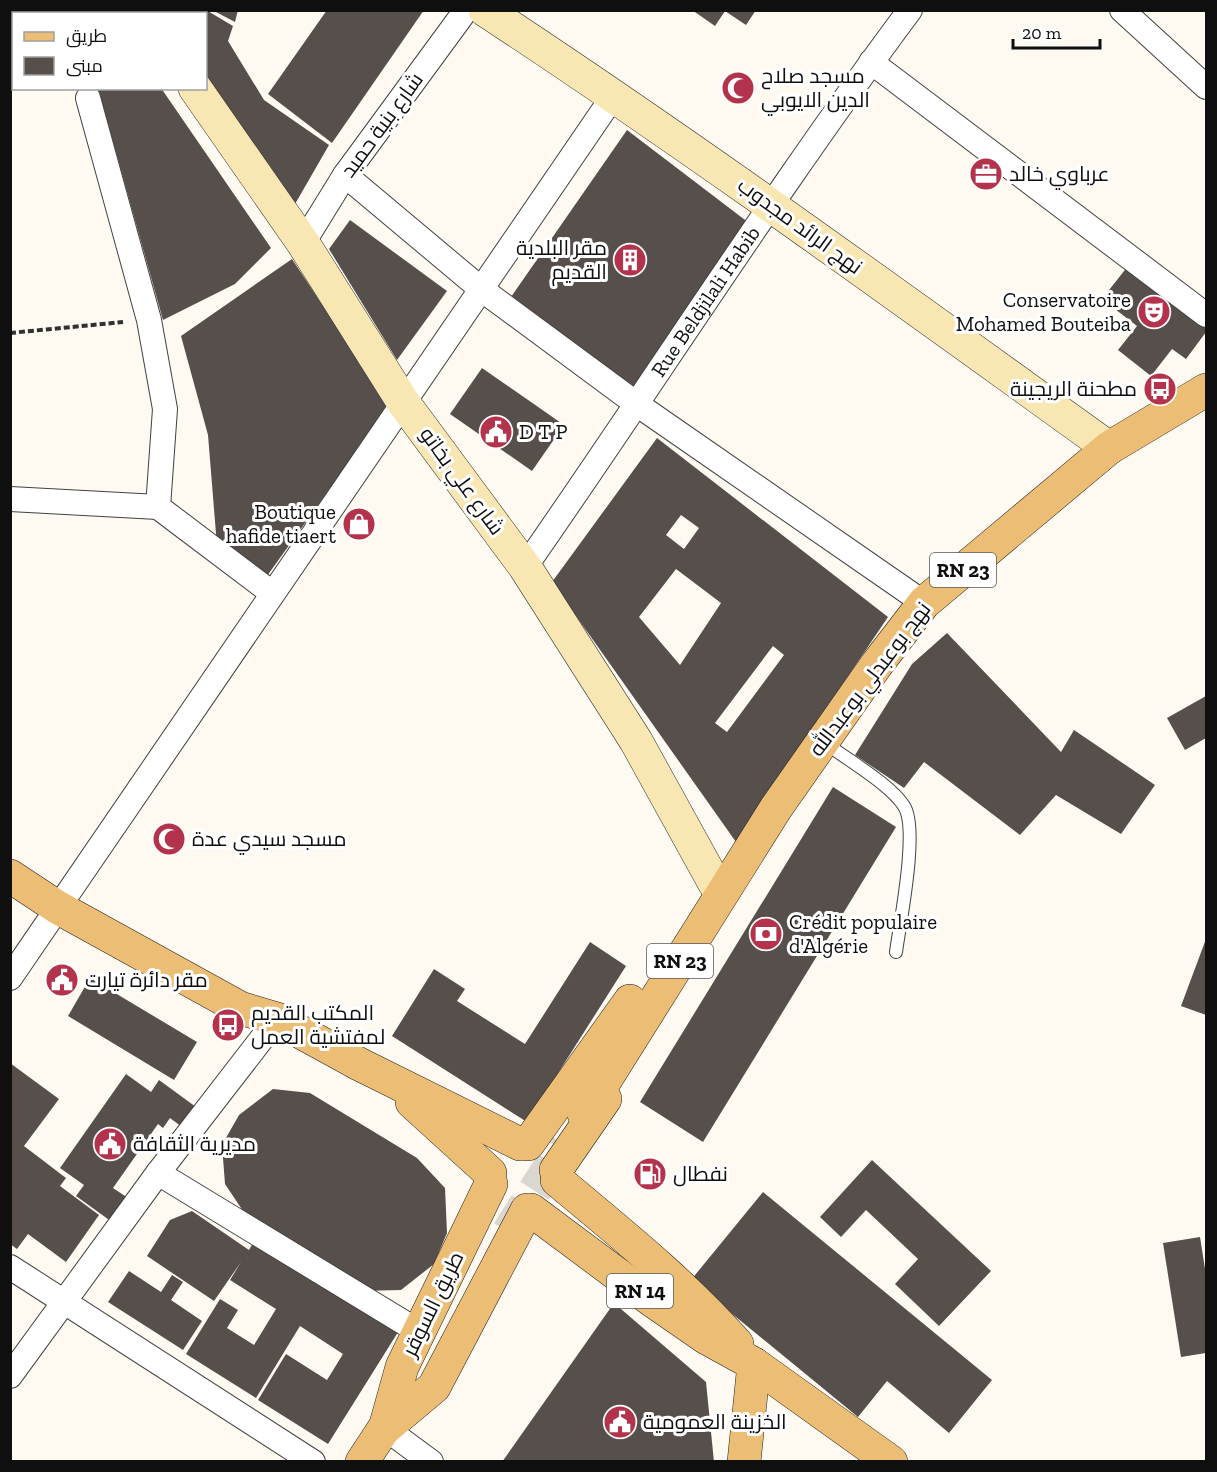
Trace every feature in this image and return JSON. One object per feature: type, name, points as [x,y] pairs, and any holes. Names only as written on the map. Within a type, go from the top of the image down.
[{"type":"main road","name":"نهج بوعبدلي بوعبدالله","points":[[524,1144],[715,884],[776,808],[924,603],[1108,448],[1206,390]]},
{"type":"main road","name":"نهج بوعبدلي بوعبدالله","points":[[584,1114],[776,808]]},
{"type":"main road","name":"نهج بوعبدلي بوعبدالله","points":[[557,1175],[712,939],[776,808]]},
{"type":"main road","points":[[10,876],[57,907],[240,1008],[277,1018],[384,1076],[524,1144],[547,1152],[557,1175],[549,1199],[529,1210],[509,1207],[494,1193],[491,1179],[500,1153],[524,1144]]},
{"type":"main road","points":[[384,1076],[491,1179]]},
{"type":"main road","name":"RN 14","points":[[557,1175],[706,1310],[754,1364]]},
{"type":"main road","name":"طريق السوقر","points":[[385,1428],[396,1381],[421,1333],[491,1179]]},
{"type":"main road","name":"RN 14","points":[[529,1210],[653,1301],[705,1337],[754,1364],[887,1459]]},
{"type":"main road","name":"طريق السوقر","points":[[385,1428],[434,1387],[529,1210]]},
{"type":"main road","name":"طريق السوقر","points":[[362,1461],[472,1289]]},
{"type":"main road","points":[[744,1461],[754,1364]]},
{"type":"street","name":"شارع بنية حميد","points":[[303,243],[345,175],[466,10]]},
{"type":"street","name":"نهج الرائد مجدوب","points":[[485,10],[614,95],[772,205],[1108,448]]},
{"type":"street","name":"Rue Beldjilali Habib","points":[[525,567],[638,405],[772,205],[910,10]]},
{"type":"street","points":[[1122,10],[1206,87]]},
{"type":"street","points":[[872,62],[1206,315]]},
{"type":"street","name":"شارع علي بخاتو","points":[[196,90],[303,243],[403,402],[525,567],[636,741],[715,884]]},
{"type":"street","points":[[10,978],[614,95]]},
{"type":"street","points":[[88,98],[149,320],[165,409],[158,507]]},
{"type":"street","points":[[345,175],[481,289],[638,405],[924,603]]},
{"type":"street","points":[[10,499],[158,507],[272,593]]},
{"type":"street","points":[[10,1376],[158,1173],[277,1018]]},
{"type":"street","points":[[158,1173],[421,1333]]},
{"type":"street","points":[[10,1268],[313,1461]]},
{"type":"street","points":[[385,1428],[431,1461]]},
{"type":"lane","points":[[824,741],[893,793],[906,808],[911,831],[896,952]]},
{"type":"path","points":[[10,333],[149,320]]},
{"type":"building","points":[[180,10],[206,10],[233,26],[228,41],[264,100],[329,145],[291,211],[207,89],[207,12],[180,12]]},
{"type":"building","points":[[212,10],[238,10],[235,22]]},
{"type":"building","points":[[327,10],[424,10],[332,143],[268,94]]},
{"type":"building","points":[[692,10],[756,10],[746,25],[725,11],[715,26]]},
{"type":"building","points":[[99,90],[162,90],[271,248],[235,284],[163,320]]},
{"type":"building","name":"مقر البلدية القديم","points":[[627,130],[749,223],[634,388],[511,297]]},
{"type":"building","points":[[350,220],[447,291],[397,360],[329,249]]},
{"type":"building","points":[[292,259],[389,406],[267,576],[217,546],[208,435],[181,336]]},
{"type":"building","name":"Conservatoire Mohamed Bouteiba","points":[[1128,266],[1206,326],[1206,332],[1186,359],[1172,349],[1151,376],[1118,350],[1137,326],[1102,299]]},
{"type":"building","points":[[482,368],[564,425],[532,471],[450,414]]},
{"type":"building","points":[[657,438],[888,617],[736,842],[552,582]],"holes":[[[681,515],[699,528],[684,549],[666,535]],[[676,569],[721,603],[680,665],[639,617]],[[773,646],[784,655],[727,732],[715,723]]]},
{"type":"building","points":[[947,633],[1061,752],[1074,730],[1155,785],[1121,834],[1056,795],[1020,835],[924,762],[904,788],[855,755],[912,664]]},
{"type":"building","points":[[1206,696],[1206,738],[1185,750],[1167,718]]},
{"type":"building","points":[[833,787],[896,827],[703,1142],[640,1102]]},
{"type":"building","points":[[1206,939],[1206,1015],[1181,1006]]},
{"type":"building","points":[[590,942],[626,966],[527,1122],[392,1036],[434,969],[465,989],[457,1001],[525,1044]]},
{"type":"building","points":[[90,978],[197,1042],[174,1080],[68,1016]]},
{"type":"building","points":[[10,1063],[59,1099],[24,1146],[66,1178],[60,1186],[99,1215],[66,1262],[28,1234],[17,1249],[10,1244]]},
{"type":"building","points":[[126,1074],[151,1092],[159,1080],[196,1107],[182,1127],[170,1118],[163,1128],[158,1124],[113,1188],[128,1198],[112,1222],[76,1196],[84,1185],[60,1168]]},
{"type":"building","points":[[273,1089],[310,1093],[417,1158],[445,1188],[447,1233],[434,1264],[401,1290],[360,1291],[247,1217],[225,1184],[222,1145],[239,1115]]},
{"type":"building","points":[[872,1160],[991,1271],[939,1326],[895,1284],[918,1259],[866,1210],[841,1237],[820,1217]]},
{"type":"building","points":[[763,1192],[992,1380],[949,1433],[887,1381],[858,1417],[691,1280]]},
{"type":"building","points":[[192,1211],[249,1250],[253,1243],[400,1329],[328,1444],[258,1400],[286,1354],[327,1380],[343,1354],[300,1326],[256,1398],[186,1354],[220,1299],[238,1310],[227,1328],[254,1345],[276,1309],[230,1280],[241,1262],[214,1301],[147,1256],[170,1220]]},
{"type":"building","points":[[1200,1237],[1206,1275],[1206,1353],[1181,1357],[1163,1243]]},
{"type":"building","points":[[129,1271],[161,1292],[172,1275],[183,1282],[171,1300],[202,1321],[183,1350],[108,1302]]},
{"type":"building","name":"الخزينة العمومية","points":[[614,1303],[706,1382],[714,1462],[502,1462]]},
{"type":"tunnel","points":[[508,1232],[564,1144]]},
{"type":"place","name":"مسجد صلاح الدين الايوبي","points":[[738,88]]},
{"type":"place","name":"عرباوي خالد","points":[[986,174]]},
{"type":"place","name":"مقر البلدية القديم","points":[[630,260]]},
{"type":"place","name":"Conservatoire Mohamed Bouteiba","points":[[1154,312]]},
{"type":"place","name":"مطحنة الريجينة","points":[[1160,389]]},
{"type":"place","name":"D T P","points":[[496,432]]},
{"type":"place","name":"Boutique hafide tiaert","points":[[359,524]]},
{"type":"place","name":"مسجد سيدي عدة","points":[[169,839]]},
{"type":"place","name":"Crédit populaire d'Algérie","points":[[766,934]]},
{"type":"place","name":"مقر دائرة تيارت","points":[[62,980]]},
{"type":"place","name":"المكتب القديم لمفتشية العمل","points":[[228,1025]]},
{"type":"place","name":"مديرية الثقافة","points":[[110,1144]]},
{"type":"place","name":"نفطال","points":[[650,1174]]},
{"type":"place","name":"الخزينة العمومية","points":[[620,1422]]}]
